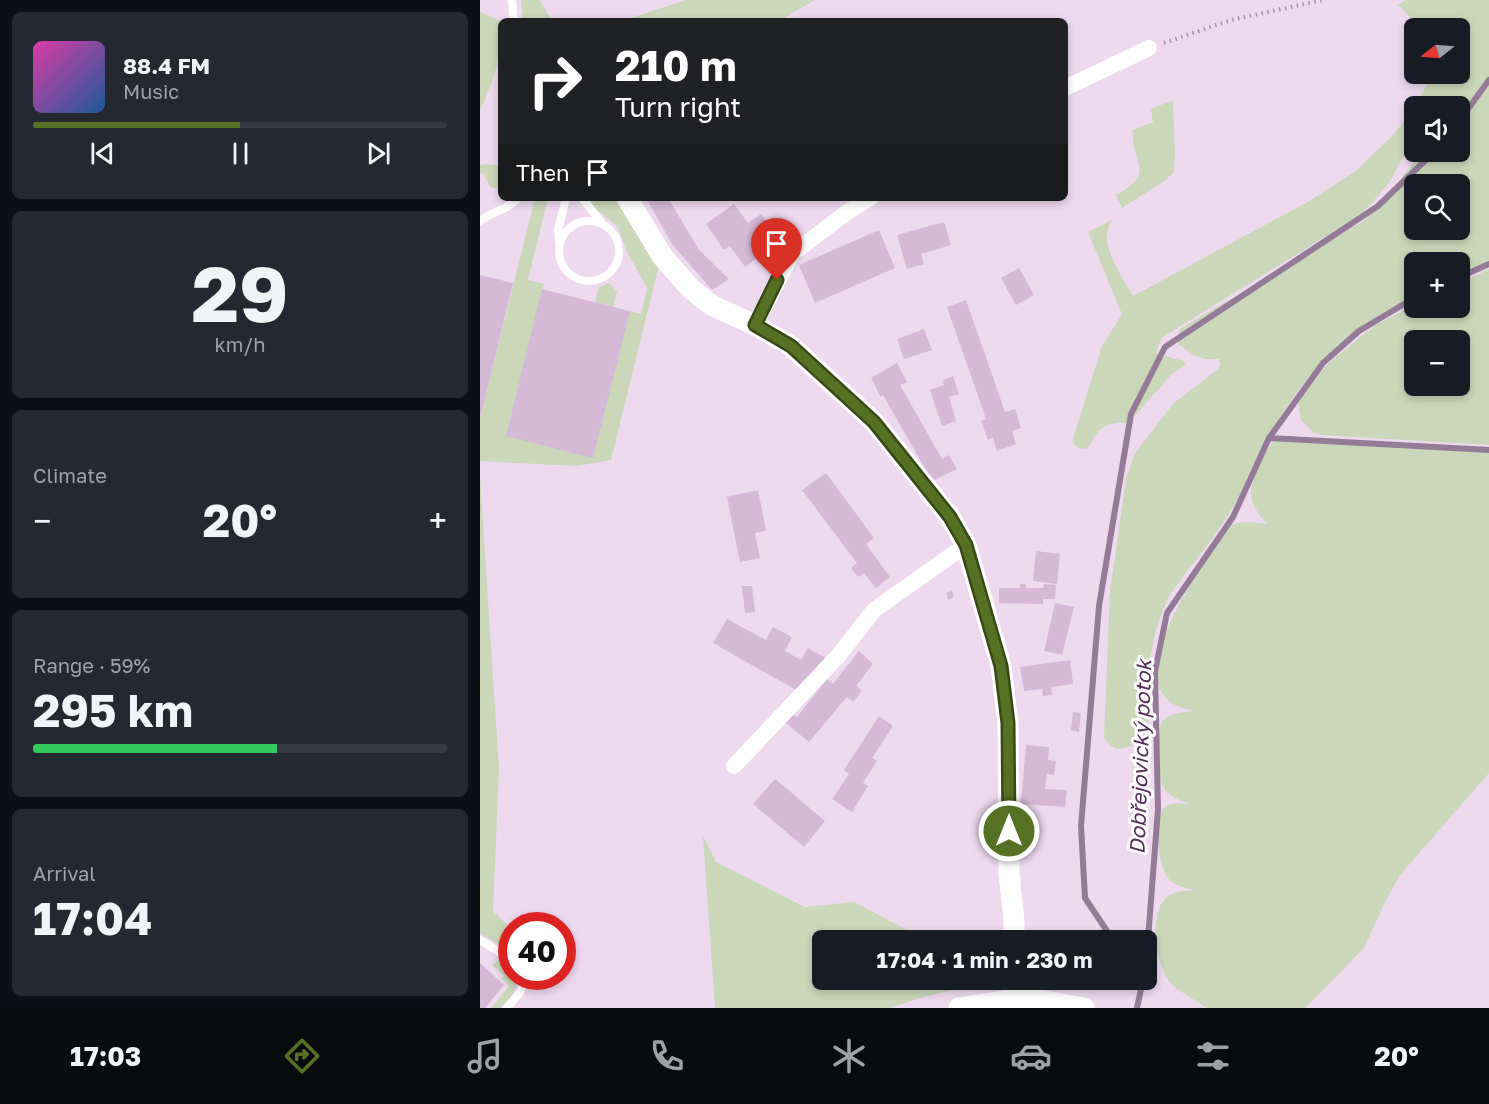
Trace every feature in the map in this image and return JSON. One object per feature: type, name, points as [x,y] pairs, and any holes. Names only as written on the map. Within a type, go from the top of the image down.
[{"type":"street","points":[[1068,87],[1149,48]]},
{"type":"street","points":[[629,201],[662,256],[690,288],[711,305],[755,325],[791,346],[874,422],[950,517],[966,545],[1001,666],[1008,723],[1009,874],[1014,930]]},
{"type":"street","points":[[755,325],[792,254],[865,201]]},
{"type":"street","points":[[734,766],[839,655],[874,610],[966,545]]},
{"type":"street","points":[[958,1008],[1012,996],[1084,1008]]},
{"type":"lane","points":[[512,0],[514,18]]},
{"type":"lane","points":[[480,221],[484,213],[512,206],[516,201]]},
{"type":"lane","points":[[565,201],[558,230],[560,257],[569,274],[588,281],[606,276],[618,260],[619,250],[612,232],[591,212],[584,201]]},
{"type":"lane","points":[[559,247],[562,237],[576,224],[586,221],[604,225]]},
{"type":"lane","points":[[480,940],[498,951]]},
{"type":"lane","points":[[507,1008],[522,990]]},
{"type":"path","points":[[1149,48],[1231,20],[1323,0]]},
{"type":"green space","points":[[521,0],[540,0],[552,18],[523,18]]},
{"type":"green space","points":[[686,0],[815,0],[784,18],[631,18]]},
{"type":"green space","points":[[1406,0],[1489,0],[1489,263],[1470,272],[1470,252],[1404,252],[1404,302],[1362,327],[1340,345],[1302,386],[1270,434],[1231,511],[1171,593],[1159,621],[1151,653],[1147,727],[1142,738],[1136,743],[1117,749],[1104,738],[1110,592],[1126,479],[1135,453],[1174,403],[1217,370],[1220,365],[1219,359],[1205,359],[1194,355],[1178,344],[1180,329],[1365,220],[1378,208],[1404,175],[1404,240],[1470,240],[1470,174],[1405,174],[1414,162],[1470,162],[1470,96],[1421,96],[1427,84],[1470,84],[1470,18],[1411,18],[1398,5]]},
{"type":"green space","points":[[480,12],[498,20],[498,56],[490,87],[480,110]]},
{"type":"green space","points":[[1173,100],[1174,172],[1122,208],[1116,195],[1129,187],[1139,173],[1133,130],[1153,122],[1151,109]]},
{"type":"green space","points":[[1404,122],[1404,156],[1389,183],[1371,204],[1357,217],[1163,337],[1157,354],[1184,361],[1185,365],[1172,374],[1128,423],[1107,425],[1097,433],[1086,449],[1078,448],[1072,442],[1102,346],[1122,314],[1088,232],[1112,220],[1107,232],[1107,241],[1116,266],[1133,296],[1306,203],[1356,171]]},
{"type":"green space","points":[[480,165],[498,166],[498,188],[490,187],[483,173],[480,173]]},
{"type":"green space","points":[[534,201],[547,201],[528,280],[544,284],[506,436],[630,311],[641,314],[647,288],[626,250],[618,227],[596,209],[590,201],[620,201],[659,265],[611,460],[577,466],[480,461],[480,419]]},
{"type":"green space","points":[[1489,269],[1489,445],[1321,435],[1313,432],[1301,420],[1298,403],[1300,395],[1329,363],[1374,326],[1404,310],[1404,318],[1470,318],[1470,278]]},
{"type":"green space","points":[[609,283],[617,291],[613,307],[595,302],[599,287]]},
{"type":"green space","points":[[1279,437],[1348,440],[1489,451],[1489,773],[1400,875],[1364,948],[1305,1008],[1207,1008],[1174,987],[1166,977],[1160,963],[1157,946],[1156,930],[1161,904],[1168,896],[1177,892],[1193,890],[1170,881],[1162,863],[1158,841],[1159,820],[1166,806],[1189,804],[1172,796],[1161,782],[1158,754],[1160,727],[1168,717],[1192,711],[1173,704],[1164,696],[1157,678],[1158,657],[1177,609],[1229,526],[1243,522],[1267,524],[1253,504],[1251,490],[1264,455]]},
{"type":"green space","points":[[480,477],[499,769],[493,911],[498,916],[498,944],[480,933]]},
{"type":"green space","points":[[703,836],[716,862],[805,907],[854,902],[907,930],[812,930],[812,990],[953,990],[889,1008],[715,1008]]},
{"type":"green space","points":[[498,961],[498,970],[492,965]]},
{"type":"green space","points":[[506,990],[514,990],[500,1008],[491,1008]]},
{"type":"building","points":[[648,201],[670,201],[699,250],[729,279],[712,290],[672,244]]},
{"type":"building","points":[[734,204],[748,223],[761,214],[780,242],[745,267],[730,246],[724,250],[706,224]]},
{"type":"building","points":[[944,222],[951,245],[921,254],[924,264],[907,269],[897,235]]},
{"type":"building","points":[[879,230],[895,268],[815,303],[799,265]]},
{"type":"building","points":[[1019,268],[1034,295],[1016,305],[1001,278]]},
{"type":"building","points":[[480,275],[513,283],[481,415],[480,415]]},
{"type":"building","points":[[542,289],[630,311],[593,458],[506,436]]},
{"type":"building","points":[[966,300],[1005,412],[1015,409],[1021,428],[1012,431],[1016,444],[997,451],[993,438],[988,440],[981,421],[986,419],[947,307]]},
{"type":"building","points":[[924,329],[932,350],[904,359],[897,339]]},
{"type":"building","points":[[897,363],[907,382],[900,385],[942,459],[949,455],[957,469],[932,481],[871,378]]},
{"type":"building","points":[[953,376],[959,394],[949,397],[956,421],[942,426],[930,390],[944,385],[943,380]]},
{"type":"building","points":[[826,473],[874,538],[866,544],[890,577],[876,588],[864,573],[858,577],[851,568],[857,563],[802,490]]},
{"type":"building","points":[[758,490],[766,531],[755,533],[760,558],[740,562],[727,497]]},
{"type":"building","points":[[1036,551],[1060,554],[1057,584],[1033,581]]},
{"type":"building","points":[[1020,584],[1026,584],[1026,588],[1043,588],[1044,584],[1056,585],[1055,599],[1043,599],[1043,604],[999,603],[999,588],[1020,588]]},
{"type":"building","points":[[742,586],[752,586],[755,612],[745,613]]},
{"type":"building","points":[[952,591],[954,597],[948,600],[946,593]]},
{"type":"building","points":[[1055,603],[1074,607],[1062,655],[1044,651]]},
{"type":"building","points":[[727,619],[766,640],[773,627],[792,637],[785,651],[801,660],[808,648],[829,660],[796,690],[713,643]]},
{"type":"building","points":[[859,651],[873,664],[856,686],[862,691],[853,702],[847,697],[809,742],[782,720],[790,712],[797,717],[827,679],[833,684]]},
{"type":"building","points":[[1070,660],[1073,684],[1051,687],[1052,695],[1043,696],[1042,689],[1024,691],[1020,667]]},
{"type":"building","points":[[1073,712],[1081,713],[1079,732],[1071,730]]},
{"type":"building","points":[[879,716],[893,726],[872,758],[877,761],[863,783],[868,786],[852,812],[832,799],[849,774],[844,770]]},
{"type":"building","points":[[1026,745],[1049,747],[1048,760],[1056,761],[1054,775],[1047,774],[1045,789],[1067,790],[1065,807],[1021,804]]},
{"type":"building","points":[[775,779],[825,821],[804,847],[753,804]]},
{"type":"building","points":[[480,963],[498,980],[498,990],[500,990],[485,1008],[480,1008]]},
{"type":"waterway","points":[[1470,106],[1489,80]]},
{"type":"waterway","points":[[1106,930],[1085,898],[1081,826],[1099,606],[1131,414],[1165,347],[1378,206],[1424,162]]},
{"type":"waterway","points":[[1470,273],[1489,264]]},
{"type":"waterway","points":[[1269,438],[1323,363],[1359,331],[1404,304]]},
{"type":"waterway","name":"Dobřejovický potok","points":[[1149,930],[1158,809],[1155,671],[1167,613],[1233,517],[1269,438],[1489,450]]},
{"type":"waterway","name":"Dobřejovický potok","points":[[1137,1008],[1141,990]]},
{"type":"route","points":[[777,280],[755,325],[791,346],[874,422],[950,517],[966,545],[1001,666],[1008,723],[1009,831]]}]
